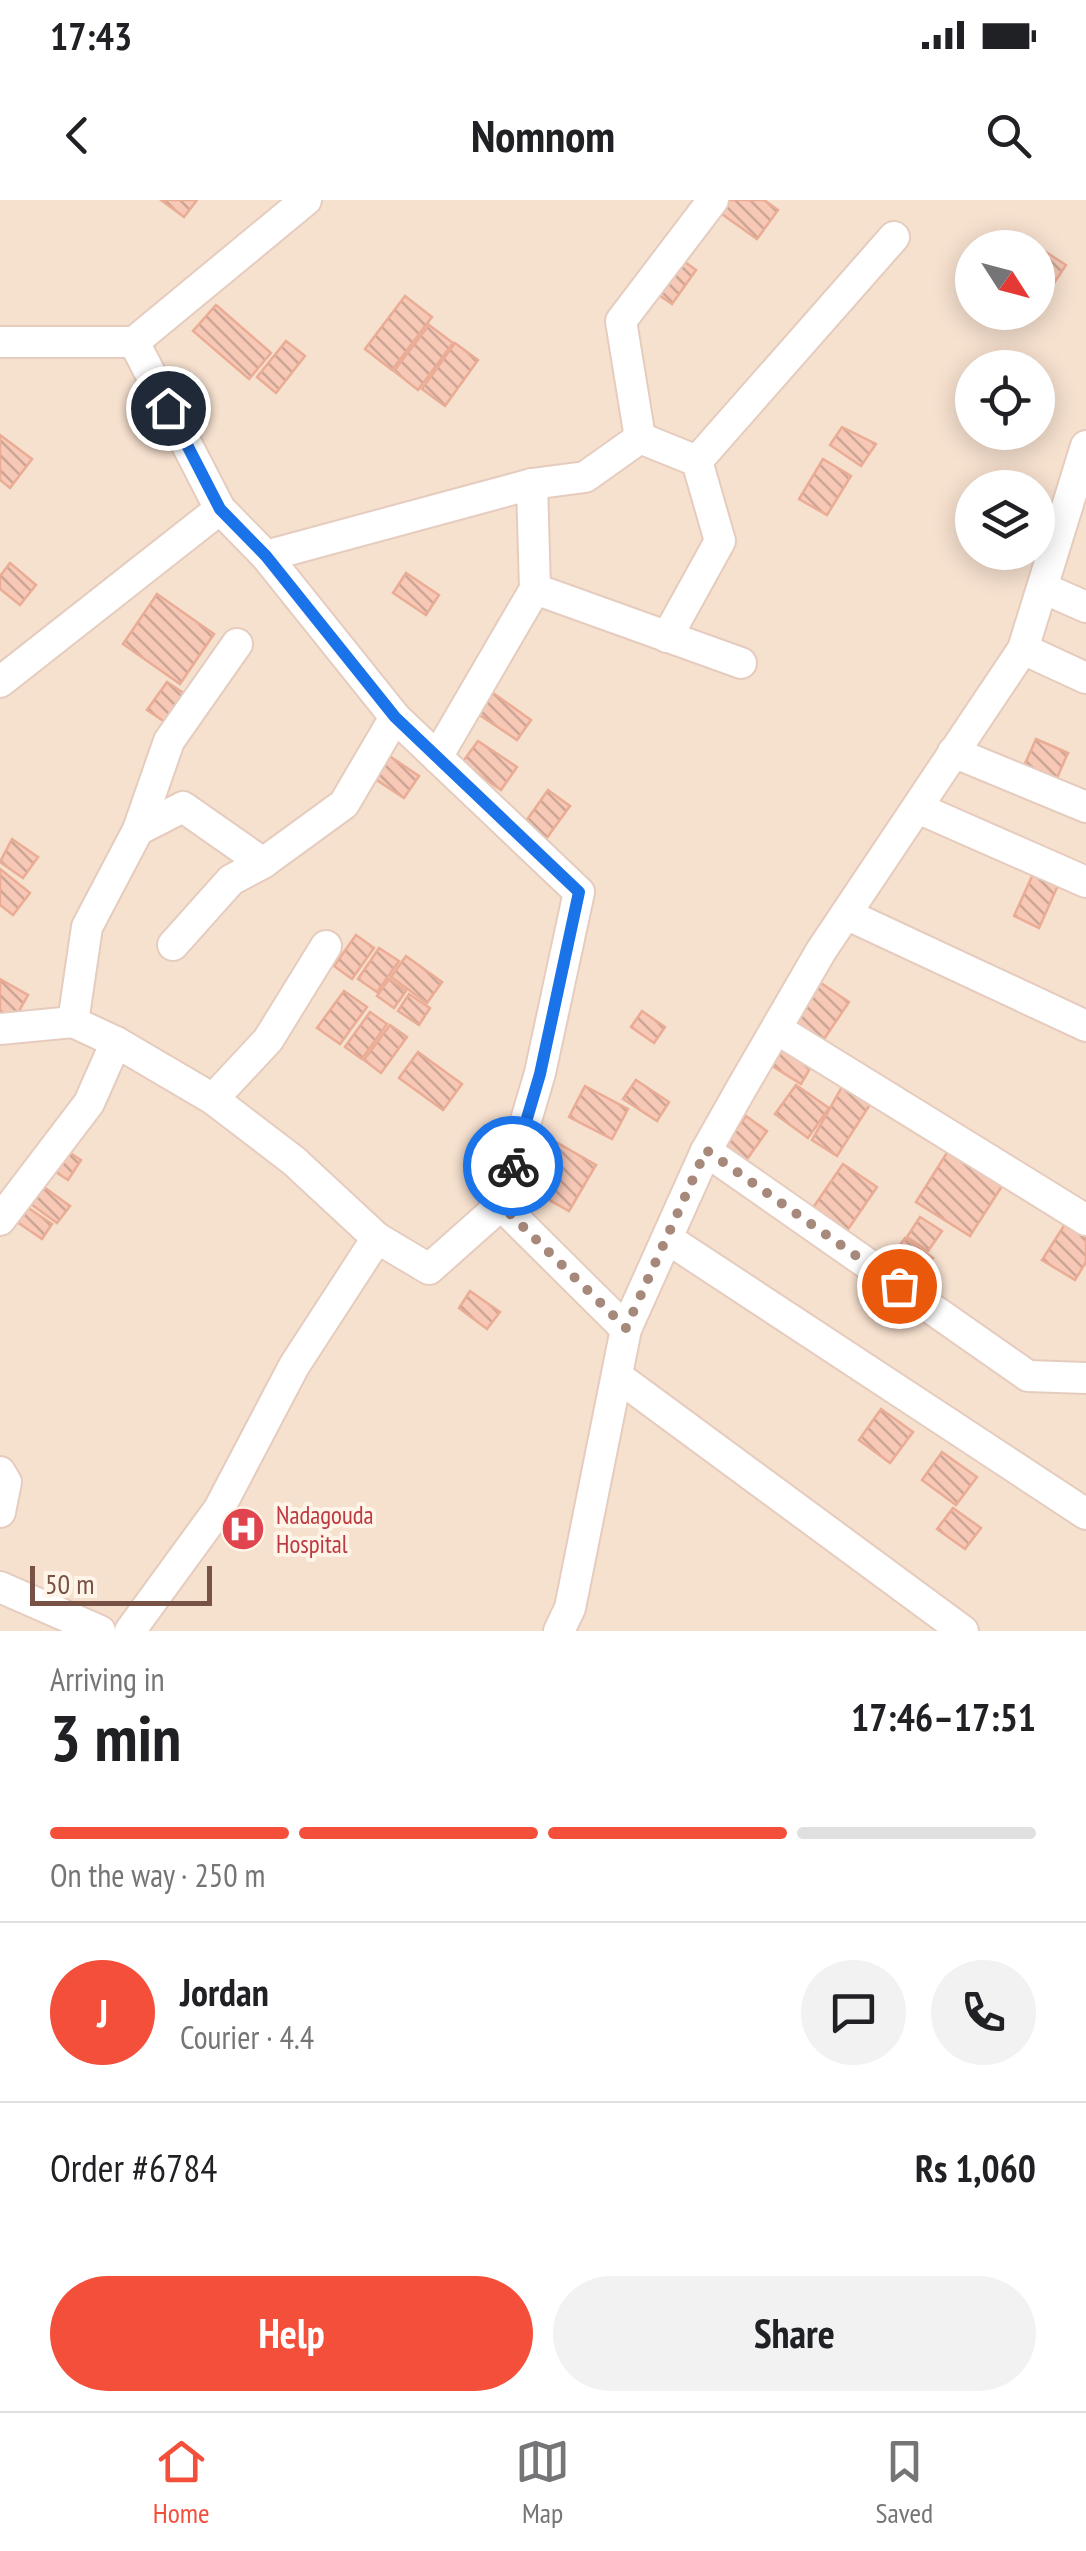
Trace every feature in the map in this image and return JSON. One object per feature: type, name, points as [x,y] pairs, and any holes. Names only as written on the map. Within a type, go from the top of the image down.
[{"type":"street","points":[[0,342],[134,342],[306,200]]},
{"type":"street","points":[[640,438],[622,321],[712,200]]},
{"type":"street","points":[[697,461],[894,237]]},
{"type":"street","points":[[0,1029],[73,1022],[116,1042],[214,1099],[294,1161],[377,1238],[430,1269],[501,1205],[540,1074],[579,892],[395,717],[266,556],[220,509],[134,342]]},
{"type":"street","points":[[640,438],[697,461]]},
{"type":"street","points":[[266,556],[532,484],[585,477],[640,438]]},
{"type":"street","points":[[559,1631],[570,1608],[626,1328],[706,1150],[821,951],[920,809],[1023,648],[1079,496],[1086,446]]},
{"type":"street","points":[[667,637],[720,541],[697,461]]},
{"type":"street","points":[[437,757],[535,589],[532,484]]},
{"type":"street","points":[[0,682],[220,509]]},
{"type":"street","points":[[1043,588],[1086,607]]},
{"type":"street","points":[[535,589],[741,664]]},
{"type":"street","points":[[73,1022],[88,927],[138,830],[169,741],[238,644]]},
{"type":"street","points":[[1023,648],[1086,678]]},
{"type":"street","points":[[174,945],[231,880],[263,863],[344,804],[395,717]]},
{"type":"street","points":[[953,752],[1086,807]]},
{"type":"street","points":[[138,830],[183,807],[263,863]]},
{"type":"street","points":[[920,809],[1086,882]]},
{"type":"street","points":[[848,915],[1086,1026]]},
{"type":"street","points":[[214,1099],[268,1040],[326,946]]},
{"type":"street","points":[[778,1029],[1086,1220]]},
{"type":"street","points":[[0,1220],[89,1102],[116,1042]]},
{"type":"street","points":[[706,1150],[1028,1376],[1086,1378]]},
{"type":"street","points":[[501,1205],[626,1328]]},
{"type":"street","points":[[130,1631],[219,1509],[294,1366],[377,1238]]},
{"type":"street","points":[[668,1239],[1086,1514]]},
{"type":"street","points":[[617,1376],[963,1631]]},
{"type":"street","points":[[0,1472],[6,1482],[0,1512]]},
{"type":"street","points":[[0,1587],[100,1631]]},
{"type":"shaded area","points":[[0,200],[1086,200],[1086,1631],[0,1631]]},
{"type":"building","points":[[161,200],[197,200],[184,217]]},
{"type":"building","points":[[712,200],[764,200],[778,210],[757,239],[709,205]]},
{"type":"building","points":[[678,257],[696,270],[672,304],[653,291]]},
{"type":"building","points":[[1055,258],[1066,265],[1055,282]]},
{"type":"building","points":[[405,296],[432,317],[392,370],[365,349]]},
{"type":"building","points":[[216,305],[271,353],[249,379],[193,331]]},
{"type":"building","points":[[429,325],[453,343],[418,390],[394,371]]},
{"type":"building","points":[[286,341],[305,356],[276,393],[257,377]]},
{"type":"building","points":[[455,343],[478,360],[445,406],[422,389]]},
{"type":"building","points":[[842,427],[876,444],[861,466],[830,445]]},
{"type":"building","points":[[0,435],[32,459],[10,488],[0,480]]},
{"type":"building","points":[[823,459],[851,476],[827,515],[799,499]]},
{"type":"building","points":[[10,563],[36,585],[20,605],[0,589],[0,576]]},
{"type":"building","points":[[406,573],[439,595],[426,615],[393,593]]},
{"type":"building","points":[[157,594],[214,634],[180,684],[123,644]]},
{"type":"building","points":[[167,682],[188,696],[168,724],[147,710]]},
{"type":"building","points":[[493,693],[531,720],[517,740],[478,714]]},
{"type":"building","points":[[1036,739],[1068,753],[1056,780],[1024,766]]},
{"type":"building","points":[[478,741],[517,767],[501,790],[462,763]]},
{"type":"building","points":[[388,755],[419,776],[404,798],[372,777]]},
{"type":"building","points":[[548,790],[570,806],[546,839],[524,824]]},
{"type":"building","points":[[12,839],[38,857],[23,878],[0,862]]},
{"type":"building","points":[[0,869],[30,893],[13,915],[0,905]]},
{"type":"building","points":[[1034,872],[1059,883],[1039,928],[1014,916]]},
{"type":"building","points":[[356,935],[374,948],[352,979],[334,966]]},
{"type":"building","points":[[379,948],[399,961],[377,992],[358,979]]},
{"type":"building","points":[[406,956],[442,982],[427,1003],[391,977]]},
{"type":"building","points":[[0,979],[28,995],[14,1020],[0,1012]]},
{"type":"building","points":[[389,979],[406,991],[394,1008],[377,996]]},
{"type":"building","points":[[818,981],[849,1002],[822,1042],[791,1021]]},
{"type":"building","points":[[344,991],[367,1007],[340,1044],[317,1028]]},
{"type":"building","points":[[409,994],[430,1008],[419,1025],[398,1011]]},
{"type":"building","points":[[642,1011],[665,1027],[654,1043],[631,1027]]},
{"type":"building","points":[[370,1012],[387,1024],[362,1059],[345,1047]]},
{"type":"building","points":[[390,1025],[407,1037],[381,1073],[364,1060]]},
{"type":"building","points":[[779,1039],[813,1063],[801,1084],[764,1061]]},
{"type":"building","points":[[418,1052],[462,1084],[443,1110],[399,1078]]},
{"type":"building","points":[[636,1080],[669,1102],[657,1121],[623,1099]]},
{"type":"building","points":[[796,1085],[829,1108],[808,1138],[775,1114]]},
{"type":"building","points":[[843,1085],[871,1103],[837,1156],[812,1140]]},
{"type":"building","points":[[585,1086],[628,1109],[612,1139],[569,1117]]},
{"type":"building","points":[[746,1116],[767,1131],[740,1169],[717,1154]]},
{"type":"building","points":[[542,1134],[596,1165],[569,1211],[515,1181]]},
{"type":"building","points":[[61,1147],[81,1160],[68,1180],[48,1167]]},
{"type":"building","points":[[948,1151],[1002,1186],[970,1236],[916,1202]]},
{"type":"building","points":[[843,1164],[877,1187],[842,1238],[808,1215]]},
{"type":"building","points":[[37,1182],[70,1206],[57,1223],[24,1199]]},
{"type":"building","points":[[27,1207],[52,1224],[42,1239],[17,1222]]},
{"type":"building","points":[[920,1217],[942,1231],[928,1251],[907,1237]]},
{"type":"building","points":[[1067,1221],[1086,1233],[1086,1262],[1075,1280],[1042,1260]]},
{"type":"building","points":[[905,1238],[933,1258],[920,1277],[891,1257]]},
{"type":"building","points":[[470,1291],[500,1312],[487,1329],[459,1308]]},
{"type":"building","points":[[881,1409],[913,1432],[890,1463],[859,1440]]},
{"type":"building","points":[[942,1452],[977,1477],[956,1505],[922,1480]]},
{"type":"building","points":[[953,1508],[981,1528],[965,1549],[937,1529]]},
{"type":"way so far","points":[[513,1166],[501,1205],[626,1328],[706,1150],[899,1286]]},
{"type":"place","name":"Nadagouda Hospital","points":[[243,1529]]},
{"type":"route","points":[[168,408],[220,509],[266,556],[395,717],[579,892],[540,1074],[513,1166]]}]
